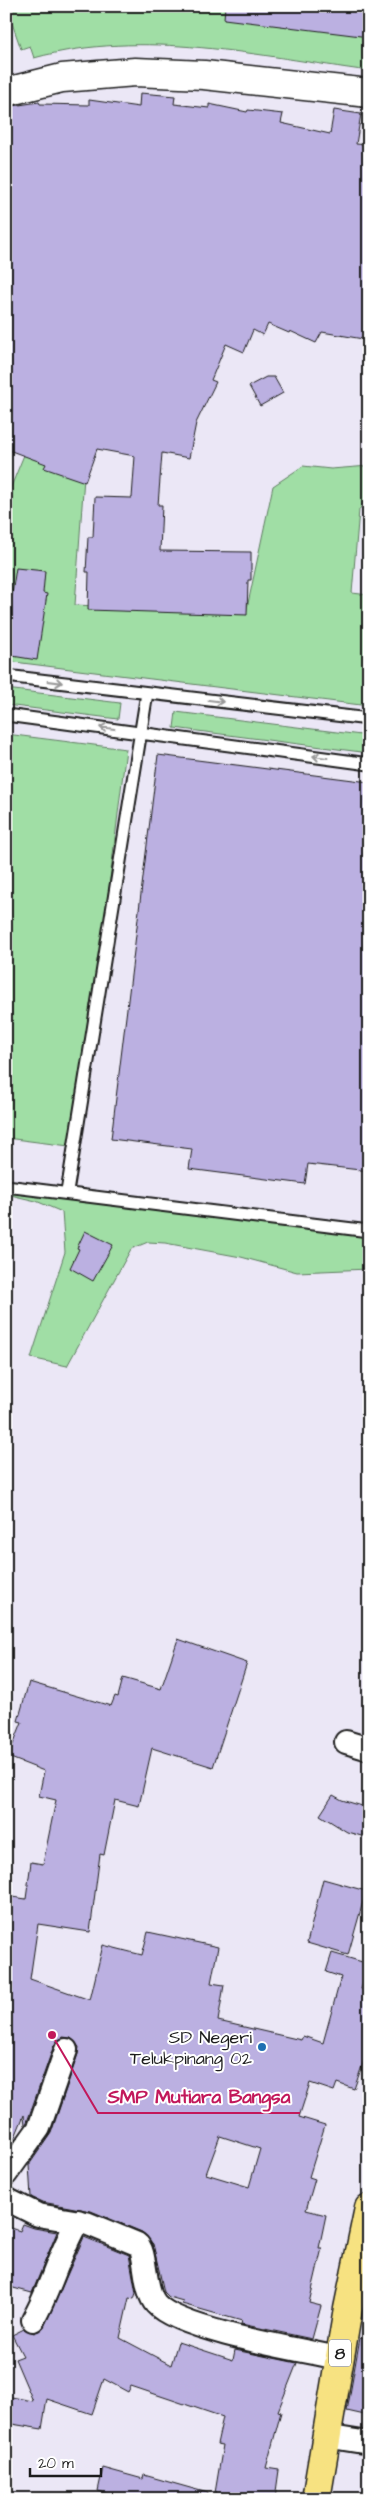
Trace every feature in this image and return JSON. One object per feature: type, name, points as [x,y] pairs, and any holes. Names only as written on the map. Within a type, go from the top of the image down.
[{"type":"highway","name":"8","points":[[316,2499],[339,2358],[369,2208]]},
{"type":"main road","points":[[6,92],[62,78],[135,72],[204,75],[369,93]]},
{"type":"street","points":[[346,1742],[369,1749]]},
{"type":"street","points":[[6,2174],[39,2128],[66,2050]]},
{"type":"street","points":[[6,2199],[38,2215],[78,2221],[140,2246],[149,2292],[155,2304],[166,2312],[240,2337],[339,2358]]},
{"type":"street","points":[[33,2320],[46,2297],[70,2235],[78,2221]]},
{"type":"street","points":[[325,2436],[369,2443]]},
{"type":"lane","points":[[6,676],[369,719]]},
{"type":"lane","points":[[67,1192],[147,693]]},
{"type":"lane","points":[[6,715],[369,764]]},
{"type":"lane","points":[[6,1186],[67,1192],[369,1231]]},
{"type":"green space","points":[[6,6],[369,6],[369,71],[243,52],[159,45],[117,45],[75,49],[34,58],[30,46],[21,49]]},
{"type":"green space","points":[[24,455],[84,477],[75,605],[246,613],[273,486],[303,466],[331,469],[369,466],[369,494],[359,510],[352,593],[369,595],[369,706],[6,661],[6,499]]},
{"type":"green space","points":[[6,689],[120,703],[118,719],[6,705]]},
{"type":"green space","points":[[176,712],[369,736],[369,753],[174,728]]},
{"type":"green space","points":[[6,734],[126,749],[77,1147],[6,1138]]},
{"type":"green space","points":[[6,1185],[341,1230],[369,1237],[369,1269],[297,1272],[241,1257],[165,1243],[148,1242],[131,1249],[67,1366],[31,1358],[65,1252],[62,1212],[36,1201],[6,1194]]},
{"type":"building","points":[[225,6],[369,6],[369,37],[224,19]]},
{"type":"building","points":[[140,93],[175,96],[174,104],[209,108],[209,104],[247,112],[248,110],[283,114],[281,123],[330,134],[334,110],[361,114],[356,144],[369,145],[369,340],[322,332],[316,343],[290,331],[289,333],[268,324],[263,335],[253,330],[244,352],[226,344],[211,380],[216,382],[196,423],[189,458],[162,453],[158,505],[162,505],[160,551],[251,552],[251,580],[248,580],[247,615],[88,610],[89,572],[86,572],[88,537],[93,537],[95,497],[132,498],[135,456],[97,449],[85,482],[44,468],[46,464],[6,449],[6,107],[39,102],[40,104],[89,105],[89,100],[139,107]]},
{"type":"building","points":[[266,377],[274,377],[283,393],[260,406],[249,386]]},
{"type":"building","points":[[16,568],[45,571],[43,593],[47,594],[37,660],[6,655],[6,632]]},
{"type":"building","points":[[158,755],[369,782],[369,1171],[308,1164],[305,1184],[189,1169],[192,1149],[111,1139]]},
{"type":"building","points":[[85,1231],[113,1245],[93,1281],[70,1268]]},
{"type":"building","points":[[178,1639],[247,1663],[213,1767],[152,1748],[139,1806],[115,1800],[104,1855],[100,1854],[90,1932],[38,1924],[30,1979],[90,2000],[103,1945],[142,1955],[148,1932],[218,1947],[211,1983],[224,1985],[218,2021],[301,2040],[303,2036],[323,2043],[341,1977],[326,1972],[332,1953],[369,1964],[361,1989],[369,1991],[369,2020],[364,2038],[369,2039],[369,2046],[354,2089],[337,2083],[334,2091],[310,2083],[299,2117],[325,2125],[309,2177],[315,2179],[306,2210],[326,2215],[319,2248],[322,2248],[309,2303],[321,2306],[312,2339],[241,2324],[242,2321],[182,2304],[183,2301],[169,2297],[164,2292],[153,2244],[142,2232],[91,2211],[42,2202],[31,2197],[29,2165],[51,2133],[78,2054],[79,2047],[71,2038],[63,2037],[54,2045],[27,2122],[25,2125],[24,2115],[13,2142],[6,2151],[6,2096],[9,2080],[6,2079],[6,1896],[26,1899],[31,1862],[43,1864],[56,1800],[39,1796],[44,1771],[8,1757],[22,1722],[18,1721],[29,1682],[111,1706],[115,1696],[118,1697],[123,1678],[161,1689]],"holes":[[[220,2136],[260,2149],[249,2187],[206,2174]]]},
{"type":"building","points":[[333,1795],[342,1800],[369,1808],[369,1838],[347,1832],[320,1815]]},
{"type":"building","points":[[323,1879],[366,1891],[348,1955],[307,1943]]},
{"type":"building","points":[[23,2224],[57,2232],[32,2293],[6,2286],[6,2226],[20,2231]]},
{"type":"building","points":[[84,2237],[129,2255],[136,2293],[134,2299],[129,2298],[120,2338],[171,2365],[178,2342],[233,2360],[235,2350],[297,2363],[278,2411],[281,2412],[266,2468],[279,2470],[275,2499],[214,2499],[223,2445],[217,2444],[223,2417],[131,2386],[128,2392],[104,2379],[92,2414],[47,2399],[42,2429],[6,2423],[6,2396],[33,2401],[15,2359],[23,2356],[12,2335],[24,2329],[34,2333],[44,2327]]},
{"type":"building","points":[[360,2338],[369,2339],[369,2416],[347,2411]]},
{"type":"building","points":[[103,2468],[143,2479],[144,2475],[208,2493],[207,2499],[127,2499],[98,2491]]},
{"type":"place","name":"SMP Mutiara Bangsa","points":[[52,2035]]},
{"type":"place","name":"SD Negeri Telukpinang 02","points":[[262,2047]]}]
